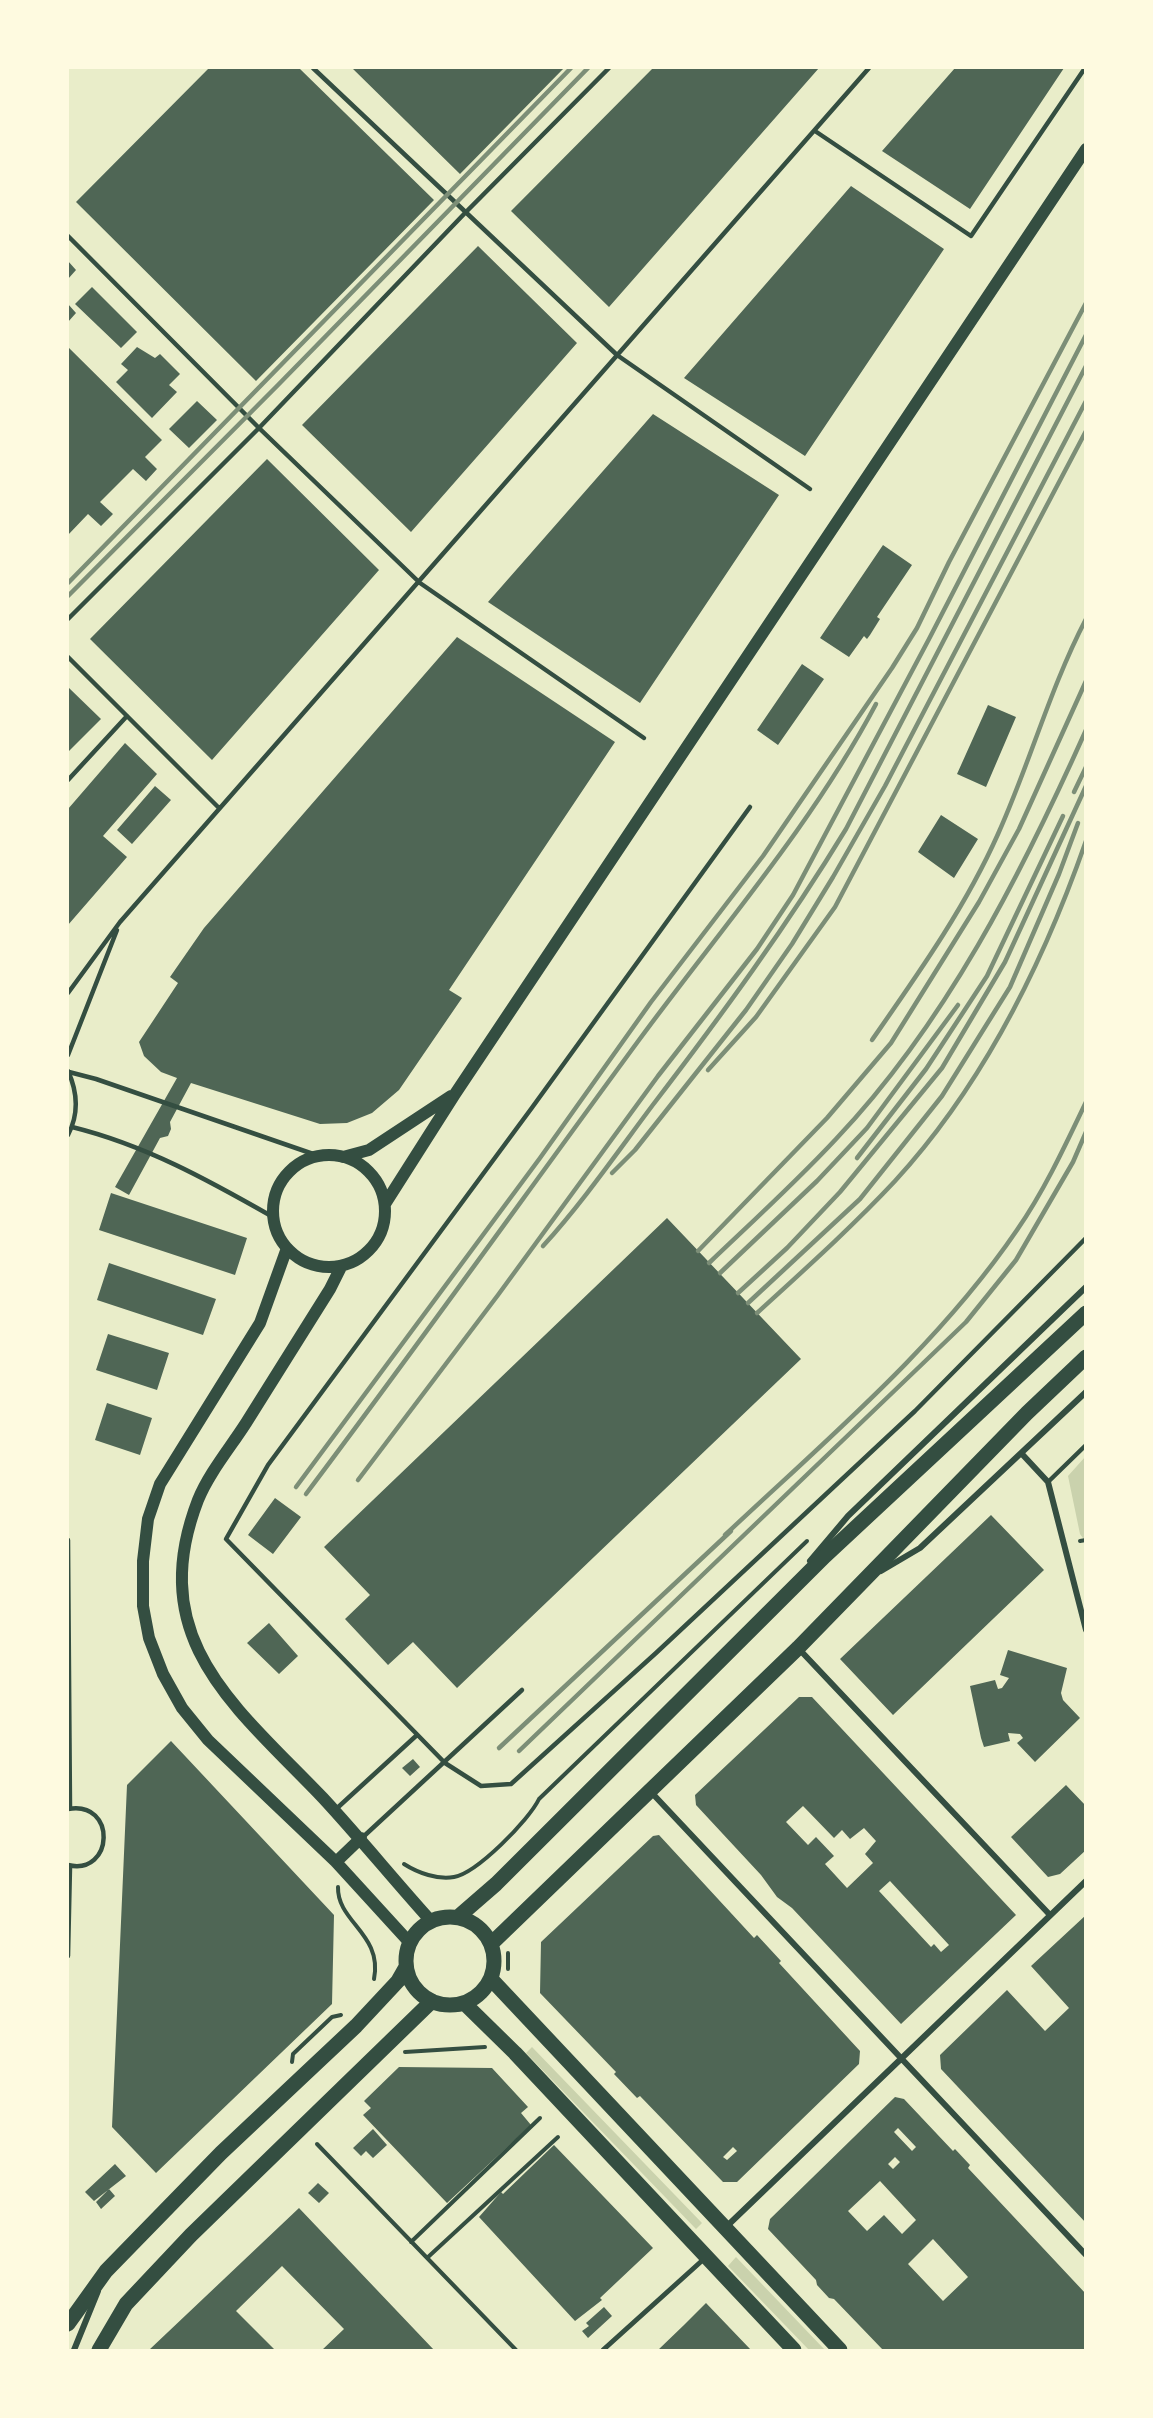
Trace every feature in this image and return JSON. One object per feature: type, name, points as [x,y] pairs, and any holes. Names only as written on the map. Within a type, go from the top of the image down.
[{"type":"main road","points":[[385,1204],[455,1094],[1086,149]]},
{"type":"main road","points":[[343,1157],[358,1163],[371,1174],[380,1188],[385,1204],[385,1221],[375,1244],[357,1260],[341,1267],[312,1265],[287,1248],[278,1233],[273,1216],[274,1200],[280,1184],[290,1171],[303,1162],[319,1156],[343,1157],[369,1150],[455,1094]]},
{"type":"main road","points":[[287,1248],[260,1323],[177,1453],[160,1484],[148,1519],[143,1605],[149,1638],[163,1674],[182,1708],[208,1740],[338,1864],[410,1943]]},
{"type":"main road","points":[[341,1267],[330,1289],[199,1498],[182,1557],[182,1590],[188,1624],[200,1657],[242,1714],[361,1838],[430,1921]]},
{"type":"main road","points":[[458,1917],[496,1884],[825,1556],[1086,1313]]},
{"type":"main road","points":[[491,1944],[798,1648],[870,1577],[1027,1413],[1086,1358]]},
{"type":"main road","points":[[338,1864],[361,1838]]},
{"type":"main road","points":[[68,2324],[106,2271],[221,2153],[356,2026],[398,1982],[406,1967],[410,1943],[419,1929],[430,1921],[442,1917],[458,1917],[477,1925],[491,1944],[495,1961],[490,1980],[481,1992],[464,2003],[448,2006],[432,2001],[412,1984],[406,1967]]},
{"type":"main road","points":[[490,1980],[840,2350]]},
{"type":"main road","points":[[99,2350],[126,2304],[191,2235],[432,2001]]},
{"type":"main road","points":[[464,2003],[794,2350]]},
{"type":"street","points":[[758,1623],[848,1516],[1086,1287]]},
{"type":"street","points":[[870,1577],[920,1548],[1086,1392]]},
{"type":"street","points":[[1022,1454],[1048,1482],[1086,1630]]},
{"type":"street","points":[[798,1648],[1050,1914]]},
{"type":"street","points":[[651,1792],[1086,2255]]},
{"type":"street","points":[[724,2228],[1086,1881]]},
{"type":"street","points":[[603,2350],[706,2257]]},
{"type":"street","points":[[74,2350],[106,2271]]},
{"type":"lane","points":[[313,68],[617,355],[810,489]]},
{"type":"lane","points":[[68,619],[259,428],[465,213],[609,68]]},
{"type":"lane","points":[[68,993],[120,922],[420,583],[869,68]]},
{"type":"lane","points":[[815,131],[971,236],[1085,68]]},
{"type":"lane","points":[[68,236],[259,428],[420,583],[644,738]]},
{"type":"lane","points":[[68,657],[219,808]]},
{"type":"lane","points":[[68,780],[127,717]]},
{"type":"lane","points":[[750,807],[525,1119],[268,1465],[226,1539],[445,1763],[480,1786],[511,1784],[665,1645],[915,1411],[1086,1238]]},
{"type":"lane","points":[[68,1055],[120,922]]},
{"type":"lane","points":[[68,1071],[76,1090],[76,1109],[68,1135]]},
{"type":"lane","points":[[68,1071],[319,1156]]},
{"type":"lane","points":[[72,1127],[142,1149],[183,1166],[273,1216]]},
{"type":"lane","points":[[1048,1482],[1086,1446]]},
{"type":"lane","points":[[68,1540],[69,1809],[84,1809],[92,1814],[100,1822],[104,1837],[98,1856],[90,1863],[69,1866],[68,1956]]},
{"type":"lane","points":[[361,1838],[522,1690]]},
{"type":"lane","points":[[335,1811],[417,1735]]},
{"type":"path","points":[[395,1858],[424,1874],[454,1877],[469,1872],[532,1814],[539,1799],[815,1534]]},
{"type":"path","points":[[1080,1541],[1086,1540]]},
{"type":"path","points":[[338,1864],[338,1900],[370,1944],[375,1964],[372,1985]]},
{"type":"path","points":[[508,1980],[509,1947]]},
{"type":"path","points":[[284,2071],[292,2062],[293,2054],[332,2017],[347,2015]]},
{"type":"path","points":[[398,2056],[427,2049],[490,2047]]},
{"type":"path","points":[[411,2242],[540,2118]]},
{"type":"path","points":[[309,2145],[317,2137]]},
{"type":"path","points":[[427,2258],[558,2137]]},
{"type":"path","points":[[317,2144],[516,2350]]},
{"type":"green space","points":[[1085,1457],[1085,1541],[1080,1534],[1068,1476]]},
{"type":"green space","points":[[532,2047],[702,2223],[696,2229],[526,2053]]},
{"type":"green space","points":[[736,2257],[825,2350],[809,2350],[728,2266]]},
{"type":"building","points":[[209,68],[299,68],[434,200],[256,381],[76,202]]},
{"type":"building","points":[[352,68],[564,68],[460,174]]},
{"type":"building","points":[[653,68],[819,68],[609,307],[511,211]]},
{"type":"building","points":[[955,68],[1064,68],[970,209],[882,151]]},
{"type":"building","points":[[851,186],[944,249],[805,456],[684,378]]},
{"type":"building","points":[[478,246],[577,343],[411,532],[302,425]]},
{"type":"building","points":[[68,261],[76,270],[68,279]]},
{"type":"building","points":[[92,287],[137,332],[121,348],[75,304]]},
{"type":"building","points":[[68,304],[76,313],[68,322]]},
{"type":"building","points":[[68,347],[162,440],[145,457],[157,469],[146,481],[133,469],[100,502],[113,514],[101,526],[88,514],[68,535]]},
{"type":"building","points":[[137,347],[155,358],[160,354],[180,374],[169,385],[177,392],[152,418],[116,382],[128,370],[121,364]]},
{"type":"building","points":[[197,401],[217,420],[189,448],[169,429]]},
{"type":"building","points":[[653,414],[779,495],[640,703],[488,602]]},
{"type":"building","points":[[267,459],[379,570],[212,760],[90,639]]},
{"type":"building","points":[[883,545],[912,565],[877,617],[880,619],[870,635],[867,639],[864,636],[849,657],[820,638]]},
{"type":"building","points":[[457,637],[615,742],[449,990],[462,998],[399,1090],[372,1113],[347,1123],[320,1124],[191,1083],[170,1122],[171,1129],[168,1136],[160,1138],[129,1195],[115,1187],[177,1078],[161,1072],[144,1056],[139,1042],[178,983],[170,977],[204,928]]},
{"type":"building","points":[[802,664],[824,679],[778,745],[757,730]]},
{"type":"building","points":[[68,687],[101,719],[68,752]]},
{"type":"building","points":[[988,705],[1016,717],[986,787],[957,774]]},
{"type":"building","points":[[125,743],[157,774],[103,836],[127,857],[68,925],[68,809]]},
{"type":"building","points":[[155,786],[171,800],[132,844],[117,830]]},
{"type":"building","points":[[941,815],[978,839],[954,878],[918,852]]},
{"type":"building","points":[[111,1193],[247,1238],[235,1275],[99,1230]]},
{"type":"building","points":[[667,1218],[801,1359],[457,1688],[413,1642],[388,1665],[345,1619],[370,1595],[324,1547]]},
{"type":"building","points":[[109,1263],[216,1299],[203,1335],[97,1300]]},
{"type":"building","points":[[108,1334],[169,1353],[157,1390],[96,1370]]},
{"type":"building","points":[[107,1403],[152,1418],[140,1455],[95,1440]]},
{"type":"building","points":[[275,1498],[301,1517],[273,1554],[248,1535]]},
{"type":"building","points":[[991,1515],[1044,1570],[893,1715],[840,1659]]},
{"type":"building","points":[[269,1623],[298,1656],[279,1674],[247,1643]]},
{"type":"building","points":[[1008,1650],[1067,1668],[1061,1693],[1063,1700],[1080,1718],[1035,1762],[1017,1743],[1023,1738],[1020,1734],[1008,1733],[1010,1741],[984,1747],[981,1738],[970,1686],[995,1680],[998,1689],[1002,1688],[1009,1678],[1000,1675]]},
{"type":"building","points":[[799,1697],[812,1697],[1016,1915],[901,2024],[792,1908],[777,1897],[761,1875],[696,1805],[695,1795]],"holes":[[[803,1806],[834,1838],[842,1830],[850,1839],[864,1828],[876,1841],[865,1854],[873,1863],[847,1888],[825,1864],[834,1856],[816,1837],[808,1845],[786,1822]],[[890,1881],[949,1945],[941,1952],[934,1944],[931,1947],[879,1891]]]},
{"type":"building","points":[[171,1741],[334,1915],[332,2004],[156,2173],[112,2127],[127,1785]]},
{"type":"building","points":[[413,1759],[420,1767],[410,1776],[402,1768]]},
{"type":"building","points":[[1066,1785],[1086,1806],[1086,1850],[1060,1874],[1048,1877],[1011,1837]]},
{"type":"building","points":[[659,1835],[754,1938],[757,1935],[781,1961],[779,1963],[860,2051],[859,2064],[737,2182],[723,2182],[640,2096],[637,2098],[614,2074],[616,2072],[540,1993],[541,1942],[653,1836]],"holes":[[[733,2147],[737,2151],[727,2160],[723,2157]]]},
{"type":"building","points":[[1086,1915],[1086,2223],[941,2069],[940,2055],[1007,1990],[1045,2031],[1069,2008],[1031,1966]]},
{"type":"building","points":[[399,2067],[492,2068],[528,2107],[521,2113],[531,2125],[447,2203],[363,2115],[371,2108],[364,2101]]},
{"type":"building","points":[[895,2097],[904,2099],[953,2151],[955,2149],[970,2165],[968,2168],[1086,2294],[1086,2350],[883,2350],[834,2299],[829,2298],[817,2285],[816,2280],[768,2229],[770,2219]],"holes":[[[898,2128],[916,2147],[912,2151],[894,2132]],[[895,2157],[900,2162],[893,2169],[888,2164]],[[880,2181],[916,2220],[902,2234],[884,2215],[867,2231],[848,2211]],[[933,2239],[968,2277],[943,2301],[908,2264]]]},
{"type":"building","points":[[373,2129],[387,2145],[373,2158],[366,2151],[361,2156],[353,2148]]},
{"type":"building","points":[[554,2145],[653,2248],[600,2298],[602,2300],[575,2321],[479,2217],[501,2192],[503,2194]]},
{"type":"building","points":[[115,2164],[126,2176],[94,2201],[85,2192]]},
{"type":"building","points":[[318,2183],[329,2193],[319,2203],[308,2193]]},
{"type":"building","points":[[109,2189],[115,2196],[101,2209],[96,2202]]},
{"type":"building","points":[[299,2208],[434,2350],[322,2350],[344,2329],[282,2266],[236,2311],[275,2350],[149,2350]]},
{"type":"building","points":[[706,2303],[751,2350],[658,2350],[684,2325]]},
{"type":"building","points":[[604,2307],[612,2316],[588,2338],[582,2331],[589,2326],[586,2323]]},
{"type":"railway","points":[[68,583],[571,68]]},
{"type":"railway","points":[[68,596],[588,68]]},
{"type":"railway","points":[[296,1487],[540,1158],[651,1002],[763,856],[892,668],[917,628],[949,562],[1086,303]]},
{"type":"railway","points":[[358,1480],[498,1295],[658,1076],[757,949],[793,895],[929,639],[1086,335]]},
{"type":"railway","points":[[543,1246],[586,1195],[728,1004],[777,936],[846,829],[1086,366]]},
{"type":"railway","points":[[612,1173],[635,1150],[746,1010],[792,944],[885,786],[1086,401]]},
{"type":"railway","points":[[708,1070],[756,1017],[835,907],[1086,431]]},
{"type":"railway","points":[[872,1040],[940,940],[985,861],[998,834],[1073,645],[1086,619]]},
{"type":"railway","points":[[698,1251],[827,1118],[891,1043],[979,902],[1019,829],[1086,681]]},
{"type":"railway","points":[[306,1494],[639,1040],[764,876],[823,792],[851,749],[876,704]]},
{"type":"railway","points":[[709,1263],[836,1139],[876,1094],[912,1047],[946,997],[1007,893],[1086,730]]},
{"type":"railway","points":[[1074,792],[1086,767]]},
{"type":"railway","points":[[738,1293],[787,1248],[840,1192],[942,1068],[1005,962],[1086,786]]},
{"type":"railway","points":[[857,1158],[926,1069],[987,976],[1063,816]]},
{"type":"railway","points":[[748,1303],[860,1199],[942,1096],[1010,987],[1059,874],[1078,823]]},
{"type":"railway","points":[[757,1313],[845,1232],[895,1181],[927,1144],[956,1104],[1008,1021],[1030,977],[1051,932],[1086,841]]},
{"type":"railway","points":[[720,1273],[817,1181],[867,1128],[958,1005]]},
{"type":"railway","points":[[725,1535],[880,1390],[952,1313],[986,1272],[1027,1215],[1054,1168],[1086,1102]]},
{"type":"railway","points":[[519,1751],[966,1322],[1016,1260],[1073,1162],[1086,1132]]},
{"type":"railway","points":[[499,1748],[731,1531]]}]
